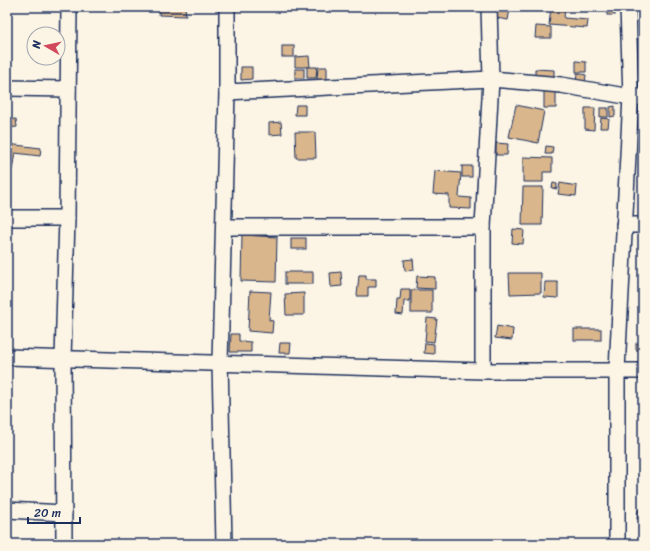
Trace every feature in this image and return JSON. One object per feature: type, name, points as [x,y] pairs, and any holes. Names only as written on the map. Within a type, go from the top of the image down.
[{"type":"street","points":[[64,544],[63,359],[67,218],[69,7]]},
{"type":"street","points":[[224,544],[220,362],[227,92],[227,7]]},
{"type":"street","points":[[483,371],[483,227],[491,79],[489,7]]},
{"type":"street","points":[[617,544],[617,370],[624,225],[637,97],[628,7]]},
{"type":"street","points":[[227,92],[491,79],[561,85],[637,97]]},
{"type":"street","points":[[7,88],[68,89]]},
{"type":"street","points":[[7,218],[67,218]]},
{"type":"street","points":[[624,225],[643,225]]},
{"type":"street","points":[[224,227],[483,227]]},
{"type":"street","points":[[7,357],[220,362],[483,371],[643,371]]},
{"type":"street","points":[[7,510],[64,513]]},
{"type":"building","points":[[159,7],[185,7],[186,16],[159,15]]},
{"type":"building","points":[[498,7],[510,9],[508,20],[496,18]]},
{"type":"building","points":[[532,7],[544,7],[544,11],[532,11]]},
{"type":"building","points":[[551,7],[565,7],[564,18],[588,20],[587,28],[549,25]]},
{"type":"building","points":[[607,7],[615,7],[615,15],[607,15]]},
{"type":"building","points":[[536,26],[551,27],[551,38],[535,38]]},
{"type":"building","points":[[282,46],[294,46],[294,57],[282,57]]},
{"type":"building","points":[[309,56],[310,67],[295,67],[295,57]]},
{"type":"building","points":[[576,61],[586,62],[586,72],[576,72]]},
{"type":"building","points":[[241,67],[252,67],[252,79],[241,80]]},
{"type":"building","points":[[307,67],[317,67],[316,78],[307,78]]},
{"type":"building","points":[[318,67],[327,67],[327,80],[317,80]]},
{"type":"building","points":[[295,69],[304,69],[304,78],[295,78]]},
{"type":"building","points":[[535,69],[554,70],[554,79],[535,80]]},
{"type":"building","points":[[577,73],[586,75],[585,83],[576,82]]},
{"type":"building","points":[[544,87],[556,88],[556,108],[544,108]]},
{"type":"building","points":[[296,105],[305,105],[305,115],[295,115]]},
{"type":"building","points":[[516,105],[544,111],[538,143],[509,137]]},
{"type":"building","points":[[615,106],[615,116],[610,117],[610,107]]},
{"type":"building","points":[[585,108],[595,108],[594,130],[585,129]]},
{"type":"building","points":[[600,108],[608,108],[608,117],[600,117]]},
{"type":"building","points":[[601,118],[609,119],[608,128],[600,128]]},
{"type":"building","points":[[16,119],[17,127],[7,128],[7,120]]},
{"type":"building","points":[[281,122],[282,134],[269,135],[269,123]]},
{"type":"building","points":[[295,132],[315,132],[316,158],[296,158]]},
{"type":"building","points":[[496,143],[508,144],[507,155],[496,155]]},
{"type":"building","points":[[7,144],[41,148],[40,156],[15,153],[12,170],[7,169]]},
{"type":"building","points":[[546,146],[553,147],[552,154],[545,154]]},
{"type":"building","points":[[523,157],[552,158],[552,172],[543,172],[543,182],[523,182]]},
{"type":"building","points":[[462,166],[472,166],[472,177],[462,177]]},
{"type":"building","points":[[435,171],[461,173],[459,197],[471,198],[471,209],[449,208],[449,195],[433,194]]},
{"type":"building","points":[[553,183],[557,184],[557,189],[552,188]]},
{"type":"building","points":[[560,183],[577,186],[576,196],[558,194]]},
{"type":"building","points":[[523,187],[543,187],[542,225],[522,225]]},
{"type":"building","points":[[513,229],[524,230],[523,244],[512,243]]},
{"type":"building","points":[[242,235],[277,237],[276,282],[241,281]]},
{"type":"building","points":[[291,238],[306,238],[306,249],[291,249]]},
{"type":"building","points":[[413,259],[414,270],[405,271],[404,260]]},
{"type":"building","points":[[285,272],[313,272],[313,284],[285,284]]},
{"type":"building","points":[[341,272],[342,286],[331,287],[330,273]]},
{"type":"building","points":[[509,273],[541,273],[541,293],[510,294]]},
{"type":"building","points":[[359,275],[366,275],[366,279],[376,279],[376,287],[368,287],[368,296],[357,296]]},
{"type":"building","points":[[417,276],[435,277],[435,289],[416,288]]},
{"type":"building","points":[[545,282],[558,282],[558,298],[544,297]]},
{"type":"building","points":[[401,289],[410,289],[410,301],[404,301],[403,315],[396,314],[397,300],[400,300]]},
{"type":"building","points":[[411,290],[432,290],[432,313],[411,313]]},
{"type":"building","points":[[250,291],[271,292],[269,320],[273,321],[272,333],[248,331]]},
{"type":"building","points":[[304,293],[304,315],[286,315],[285,294]]},
{"type":"building","points":[[427,318],[437,319],[434,342],[425,341]]},
{"type":"building","points":[[497,326],[513,329],[512,340],[495,338]]},
{"type":"building","points":[[574,329],[601,329],[601,340],[574,340]]},
{"type":"building","points":[[231,334],[239,334],[239,341],[251,342],[251,352],[230,352]]},
{"type":"building","points":[[280,343],[291,343],[290,353],[279,353]]},
{"type":"building","points":[[425,343],[434,344],[434,354],[424,353]]},
{"type":"building","points":[[636,343],[643,344],[643,350],[636,350]]},
{"type":"building","points":[[638,510],[643,511],[643,519],[637,519]]}]
